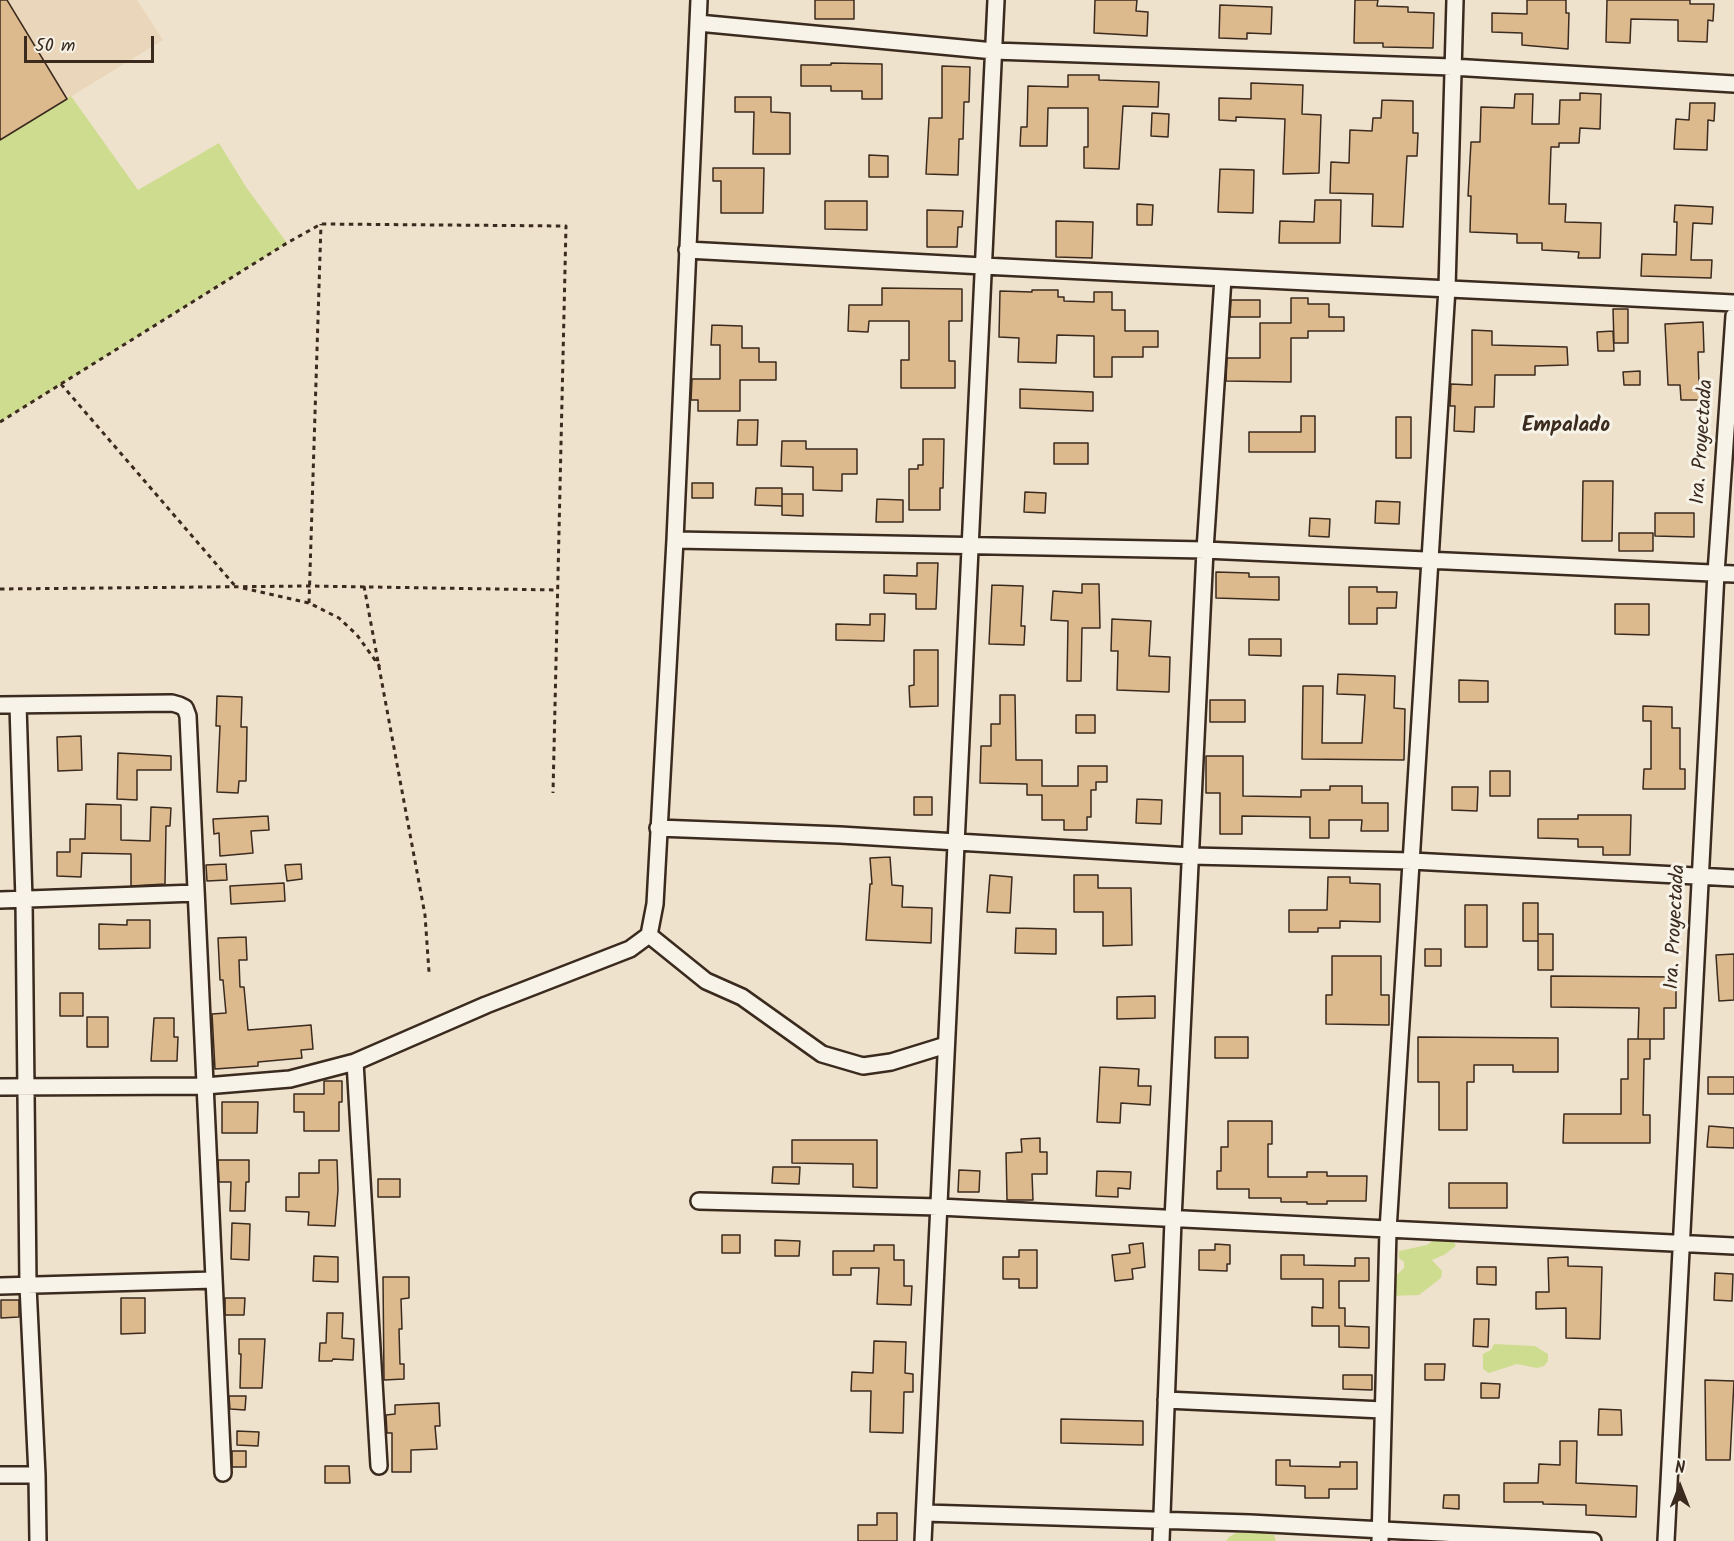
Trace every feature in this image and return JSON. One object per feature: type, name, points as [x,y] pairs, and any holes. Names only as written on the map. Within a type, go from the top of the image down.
[{"type":"street","points":[[0,1087],[205,1086],[290,1079],[355,1062],[486,1005],[630,949],[649,934],[655,904],[675,540],[699,0]]},
{"type":"street","points":[[923,1541],[996,0]]},
{"type":"street","points":[[1380,1535],[1388,1230],[1447,288],[1455,0]]},
{"type":"street","points":[[698,23],[994,51],[1452,67],[1734,84]]},
{"type":"street","points":[[687,250],[983,267],[1734,303]]},
{"type":"street","points":[[1161,1541],[1173,1220],[1205,550],[1223,278]]},
{"type":"street","name":"1ra. Proyectada","points":[[1666,1541],[1716,573],[1734,316]]},
{"type":"street","points":[[675,540],[1205,550],[1734,574]]},
{"type":"street","points":[[0,705],[172,703],[185,708],[188,716],[223,1473]]},
{"type":"street","points":[[18,705],[24,900],[28,1286],[38,1541]]},
{"type":"street","points":[[658,828],[840,835],[1191,856],[1412,861],[1734,878]]},
{"type":"street","points":[[0,900],[196,893]]},
{"type":"street","points":[[649,934],[706,981],[742,997],[822,1054],[863,1066],[891,1062],[946,1046]]},
{"type":"street","points":[[355,1062],[379,1466]]},
{"type":"street","points":[[699,1201],[939,1207],[1734,1246]]},
{"type":"street","points":[[0,1286],[214,1280]]},
{"type":"street","points":[[1166,1400],[1383,1410]]},
{"type":"street","points":[[0,1475],[37,1475]]},
{"type":"street","points":[[925,1513],[1162,1520],[1380,1535],[1593,1541]]},
{"type":"path","points":[[309,603],[321,224]]},
{"type":"path","points":[[0,422],[321,224],[566,226],[553,793]]},
{"type":"path","points":[[61,384],[236,587],[309,603],[339,618],[357,635],[380,667]]},
{"type":"path","points":[[0,589],[364,586],[557,590]]},
{"type":"path","points":[[364,586],[425,915],[429,972]]},
{"type":"shaded area","points":[[0,0],[137,0],[163,40],[0,140]]},
{"type":"green space","points":[[71,96],[138,190],[219,143],[246,187],[287,243],[0,422],[0,140]]},
{"type":"green space","points":[[1452,1239],[1456,1246],[1432,1260],[1442,1271],[1441,1278],[1419,1295],[1391,1296],[1388,1283],[1404,1268],[1404,1262],[1399,1258],[1399,1251],[1427,1245],[1434,1240]]},
{"type":"green space","points":[[1494,1344],[1535,1346],[1548,1354],[1548,1361],[1544,1366],[1537,1368],[1517,1364],[1489,1373],[1483,1369],[1483,1354],[1491,1350]]},
{"type":"green space","points":[[1259,1532],[1274,1535],[1276,1541],[1226,1541],[1236,1533]]},
{"type":"building","points":[[0,0],[7,0],[67,99],[0,140]]},
{"type":"building","points":[[815,0],[854,0],[854,19],[815,19]]},
{"type":"building","points":[[1095,0],[1137,0],[1136,11],[1148,12],[1147,36],[1094,33]]},
{"type":"building","points":[[1355,0],[1378,0],[1377,6],[1408,7],[1408,12],[1434,13],[1433,48],[1383,47],[1383,43],[1354,43]]},
{"type":"building","points":[[1527,0],[1566,0],[1566,13],[1569,13],[1568,49],[1522,45],[1522,33],[1492,32],[1492,13],[1527,14]]},
{"type":"building","points":[[1607,0],[1690,0],[1690,4],[1714,4],[1713,21],[1708,20],[1707,42],[1678,41],[1678,20],[1631,19],[1630,43],[1606,42]]},
{"type":"building","points":[[1220,5],[1272,7],[1271,34],[1247,33],[1247,39],[1219,38]]},
{"type":"building","points":[[831,63],[882,64],[882,99],[862,99],[862,91],[831,91],[831,86],[801,86],[801,65],[831,65]]},
{"type":"building","points":[[942,66],[970,67],[969,102],[964,102],[963,139],[959,139],[958,175],[926,174],[929,118],[942,118]]},
{"type":"building","points":[[1068,75],[1099,75],[1099,80],[1159,82],[1158,107],[1123,106],[1119,169],[1084,168],[1084,147],[1088,147],[1088,108],[1048,108],[1047,146],[1020,146],[1021,127],[1027,127],[1028,86],[1068,87]]},
{"type":"building","points":[[1251,83],[1303,85],[1302,114],[1321,115],[1319,173],[1283,174],[1285,119],[1236,117],[1236,121],[1219,120],[1219,98],[1251,99]]},
{"type":"building","points":[[1580,93],[1601,94],[1600,129],[1580,128],[1579,143],[1559,143],[1559,147],[1551,147],[1549,204],[1566,204],[1565,222],[1601,223],[1600,258],[1578,258],[1579,252],[1542,250],[1542,243],[1517,243],[1517,234],[1470,232],[1471,196],[1468,196],[1471,142],[1480,142],[1481,107],[1514,108],[1515,94],[1533,94],[1532,124],[1559,124],[1560,100],[1580,100]]},
{"type":"building","points":[[735,97],[771,97],[771,112],[790,113],[790,154],[753,154],[754,112],[735,112]]},
{"type":"building","points":[[1382,100],[1413,101],[1413,133],[1418,133],[1417,156],[1407,156],[1403,227],[1372,226],[1373,194],[1330,193],[1331,162],[1349,163],[1350,130],[1372,131],[1373,118],[1381,118]]},
{"type":"building","points":[[1690,103],[1715,103],[1714,121],[1708,120],[1707,150],[1674,149],[1676,119],[1689,120]]},
{"type":"building","points":[[1152,113],[1169,114],[1168,137],[1151,136]]},
{"type":"building","points":[[869,155],[888,156],[888,177],[869,177]]},
{"type":"building","points":[[713,168],[764,168],[763,213],[721,213],[721,181],[713,181]]},
{"type":"building","points":[[1220,169],[1254,170],[1253,213],[1218,212]]},
{"type":"building","points":[[1315,200],[1341,200],[1340,243],[1279,243],[1280,221],[1314,222]]},
{"type":"building","points":[[825,201],[867,201],[867,230],[825,229]]},
{"type":"building","points":[[1137,204],[1153,205],[1152,225],[1137,225]]},
{"type":"building","points":[[1675,205],[1713,207],[1712,224],[1693,223],[1691,260],[1712,260],[1711,278],[1641,276],[1642,254],[1676,255]]},
{"type":"building","points":[[927,210],[963,211],[962,227],[958,227],[957,247],[927,247]]},
{"type":"building","points":[[1056,221],[1093,222],[1092,258],[1056,257]]},
{"type":"building","points":[[882,288],[962,289],[962,321],[949,321],[949,361],[955,361],[955,388],[901,388],[901,360],[909,360],[909,321],[869,321],[868,332],[848,331],[849,305],[882,305]]},
{"type":"building","points":[[1032,290],[1058,290],[1058,297],[1064,297],[1064,301],[1094,302],[1094,292],[1112,292],[1112,310],[1125,310],[1125,331],[1158,331],[1158,347],[1143,347],[1143,357],[1112,357],[1112,377],[1094,377],[1094,336],[1057,335],[1056,363],[1018,362],[1019,338],[999,337],[1000,291],[1032,292]]},
{"type":"building","points":[[1291,298],[1308,298],[1308,304],[1329,304],[1329,317],[1344,317],[1344,331],[1308,331],[1308,338],[1291,338],[1291,382],[1226,381],[1227,358],[1260,358],[1260,323],[1291,323]]},
{"type":"building","points":[[1231,300],[1260,300],[1260,317],[1230,317]]},
{"type":"building","points":[[1613,309],[1628,309],[1628,343],[1614,343]]},
{"type":"building","points":[[1703,322],[1704,352],[1698,352],[1699,384],[1708,384],[1709,400],[1681,400],[1680,385],[1668,385],[1665,324]]},
{"type":"building","points":[[712,325],[742,326],[742,348],[759,348],[759,362],[776,362],[776,380],[740,380],[740,411],[698,411],[698,400],[691,400],[692,379],[720,379],[720,345],[711,345]]},
{"type":"building","points":[[1472,330],[1492,331],[1492,345],[1567,347],[1568,365],[1535,366],[1535,375],[1495,375],[1494,407],[1475,407],[1474,432],[1454,431],[1455,406],[1450,406],[1451,384],[1472,385]]},
{"type":"building","points":[[1613,331],[1614,351],[1598,351],[1597,332]]},
{"type":"building","points":[[1640,371],[1640,385],[1624,385],[1623,372]]},
{"type":"building","points":[[1020,389],[1093,392],[1093,411],[1020,408]]},
{"type":"building","points":[[1301,416],[1315,416],[1315,452],[1249,452],[1249,432],[1301,432]]},
{"type":"building","points":[[1396,417],[1411,417],[1411,458],[1396,458]]},
{"type":"building","points":[[738,420],[758,420],[757,445],[737,445]]},
{"type":"building","points":[[923,439],[944,439],[940,510],[909,510],[909,469],[918,469],[918,465],[923,465]]},
{"type":"building","points":[[782,441],[806,441],[806,449],[857,449],[857,474],[842,474],[842,491],[813,490],[813,467],[781,466]]},
{"type":"building","points":[[1054,443],[1088,443],[1088,464],[1054,464]]},
{"type":"building","points":[[1583,481],[1613,481],[1612,541],[1582,541]]},
{"type":"building","points":[[692,483],[713,483],[713,498],[692,498]]},
{"type":"building","points":[[756,488],[782,488],[782,506],[755,505]]},
{"type":"building","points":[[1025,492],[1046,493],[1045,513],[1024,512]]},
{"type":"building","points":[[782,494],[803,494],[803,516],[782,515]]},
{"type":"building","points":[[877,499],[903,500],[903,522],[876,522]]},
{"type":"building","points":[[1376,501],[1400,502],[1399,524],[1375,523]]},
{"type":"building","points":[[1655,513],[1694,513],[1694,537],[1655,536]]},
{"type":"building","points":[[1310,518],[1330,519],[1329,537],[1309,536]]},
{"type":"building","points":[[1619,533],[1653,533],[1653,551],[1619,551]]},
{"type":"building","points":[[917,563],[938,563],[936,609],[916,609],[916,594],[884,593],[884,575],[917,576]]},
{"type":"building","points":[[1216,572],[1249,573],[1249,577],[1279,577],[1279,600],[1216,598]]},
{"type":"building","points":[[1082,584],[1099,584],[1100,628],[1082,628],[1081,681],[1067,681],[1068,621],[1051,620],[1053,591],[1082,593]]},
{"type":"building","points":[[992,585],[1023,586],[1021,626],[1025,626],[1024,645],[989,644]]},
{"type":"building","points":[[1349,587],[1377,587],[1377,592],[1397,592],[1396,608],[1377,608],[1377,624],[1349,624]]},
{"type":"building","points":[[1615,604],[1649,604],[1649,635],[1615,634]]},
{"type":"building","points":[[870,614],[885,614],[884,641],[836,640],[836,624],[870,625]]},
{"type":"building","points":[[1112,619],[1151,621],[1149,656],[1170,657],[1169,692],[1117,690],[1118,651],[1111,651]]},
{"type":"building","points":[[1249,639],[1281,639],[1281,656],[1249,655]]},
{"type":"building","points":[[914,650],[938,650],[938,706],[910,707],[909,686],[914,685]]},
{"type":"building","points":[[1338,674],[1395,676],[1394,708],[1405,709],[1404,760],[1302,759],[1303,686],[1323,686],[1322,743],[1362,743],[1365,695],[1337,694]]},
{"type":"building","points":[[1459,680],[1488,681],[1488,702],[1459,702]]},
{"type":"building","points":[[1000,695],[1015,695],[1016,760],[1042,760],[1042,786],[1078,786],[1078,766],[1107,766],[1107,782],[1096,782],[1096,790],[1091,790],[1091,817],[1087,817],[1087,830],[1064,830],[1064,820],[1042,820],[1042,795],[1027,795],[1027,784],[980,783],[981,746],[991,746],[991,724],[1000,724]]},
{"type":"building","points":[[217,696],[242,697],[241,727],[247,727],[246,781],[239,781],[238,793],[217,792],[220,726],[216,726]]},
{"type":"building","points":[[1210,700],[1245,700],[1245,722],[1210,722]]},
{"type":"building","points":[[1643,706],[1672,707],[1672,728],[1680,728],[1680,769],[1685,769],[1685,789],[1643,789],[1644,769],[1651,769],[1651,721],[1643,721]]},
{"type":"building","points":[[1076,715],[1095,715],[1095,733],[1076,733]]},
{"type":"building","points":[[81,736],[82,770],[58,771],[57,737]]},
{"type":"building","points":[[118,753],[171,756],[171,770],[137,770],[137,800],[117,799]]},
{"type":"building","points":[[1206,756],[1243,756],[1243,796],[1301,797],[1301,790],[1330,790],[1330,786],[1362,786],[1362,803],[1388,803],[1388,831],[1361,831],[1362,820],[1329,820],[1329,838],[1310,838],[1310,817],[1242,816],[1242,834],[1220,834],[1220,793],[1206,793]]},
{"type":"building","points":[[1490,771],[1510,771],[1510,796],[1490,796]]},
{"type":"building","points":[[1452,787],[1478,787],[1477,811],[1452,810]]},
{"type":"building","points":[[914,797],[932,797],[932,815],[914,815]]},
{"type":"building","points":[[1137,799],[1162,800],[1161,824],[1136,823]]},
{"type":"building","points":[[86,804],[121,805],[121,840],[150,841],[151,807],[171,808],[170,826],[166,826],[165,884],[131,886],[131,854],[82,853],[81,877],[57,876],[57,852],[70,852],[70,839],[85,839]]},
{"type":"building","points":[[1578,815],[1631,815],[1630,855],[1603,855],[1603,847],[1578,847],[1578,839],[1538,838],[1538,819],[1578,819]]},
{"type":"building","points":[[268,816],[269,830],[251,831],[253,853],[220,856],[219,833],[214,834],[213,819]]},
{"type":"building","points":[[890,857],[892,885],[903,886],[902,907],[932,908],[931,943],[866,940],[870,884],[872,884],[870,858]]},
{"type":"building","points":[[226,864],[227,880],[207,881],[206,865]]},
{"type":"building","points":[[301,864],[302,879],[287,881],[285,865]]},
{"type":"building","points":[[990,875],[1012,877],[1010,913],[987,912]]},
{"type":"building","points":[[1074,875],[1098,875],[1098,888],[1131,888],[1132,945],[1103,946],[1103,912],[1074,912]]},
{"type":"building","points":[[1328,877],[1350,877],[1350,883],[1380,884],[1380,922],[1340,921],[1340,928],[1318,928],[1318,932],[1289,932],[1289,910],[1327,910]]},
{"type":"building","points":[[284,883],[285,901],[231,904],[230,886]]},
{"type":"building","points":[[1523,903],[1538,903],[1538,941],[1523,941]]},
{"type":"building","points":[[1465,905],[1487,905],[1487,947],[1465,947]]},
{"type":"building","points":[[127,920],[150,920],[150,948],[99,949],[99,924],[127,925]]},
{"type":"building","points":[[1016,928],[1056,929],[1056,954],[1015,953]]},
{"type":"building","points":[[1538,934],[1553,934],[1553,970],[1538,970]]},
{"type":"building","points":[[246,937],[247,960],[239,960],[240,987],[244,987],[248,1030],[311,1025],[313,1049],[301,1050],[302,1058],[258,1062],[258,1066],[215,1069],[212,1014],[226,1013],[223,980],[220,980],[218,938]]},
{"type":"building","points":[[1425,949],[1441,949],[1441,966],[1425,966]]},
{"type":"building","points":[[1734,954],[1734,1000],[1719,1001],[1716,955]]},
{"type":"building","points":[[1332,956],[1381,956],[1381,995],[1389,995],[1389,1025],[1326,1024],[1326,995],[1332,995]]},
{"type":"building","points":[[1551,976],[1676,977],[1676,1008],[1664,1008],[1664,1039],[1638,1039],[1639,1008],[1551,1007]]},
{"type":"building","points":[[60,993],[83,993],[83,1016],[60,1016]]},
{"type":"building","points":[[1155,996],[1155,1018],[1117,1019],[1117,997]]},
{"type":"building","points":[[87,1017],[108,1017],[108,1047],[87,1047]]},
{"type":"building","points":[[154,1018],[174,1018],[174,1037],[178,1037],[177,1061],[151,1061]]},
{"type":"building","points":[[1215,1037],[1248,1037],[1248,1058],[1215,1058]]},
{"type":"building","points":[[1418,1037],[1558,1038],[1558,1072],[1513,1072],[1513,1065],[1474,1065],[1474,1082],[1467,1082],[1467,1130],[1439,1130],[1439,1082],[1418,1082]]},
{"type":"building","points":[[1628,1039],[1650,1039],[1650,1059],[1644,1059],[1643,1115],[1650,1115],[1650,1143],[1563,1143],[1564,1114],[1621,1114],[1621,1079],[1628,1079]]},
{"type":"building","points":[[1100,1067],[1139,1069],[1138,1086],[1151,1086],[1150,1105],[1121,1103],[1120,1123],[1097,1122]]},
{"type":"building","points":[[1708,1077],[1734,1077],[1734,1094],[1708,1094]]},
{"type":"building","points":[[324,1081],[342,1081],[339,1131],[304,1131],[304,1112],[294,1112],[294,1094],[324,1094]]},
{"type":"building","points":[[222,1102],[258,1102],[257,1133],[222,1133]]},
{"type":"building","points":[[1228,1121],[1272,1121],[1272,1144],[1268,1144],[1268,1177],[1307,1177],[1307,1172],[1327,1172],[1327,1176],[1367,1176],[1366,1201],[1327,1201],[1327,1204],[1281,1202],[1281,1198],[1249,1198],[1249,1189],[1217,1189],[1217,1171],[1221,1171],[1221,1147],[1228,1147]]},
{"type":"building","points":[[1709,1126],[1734,1128],[1734,1148],[1707,1147]]},
{"type":"building","points":[[1040,1138],[1040,1152],[1047,1152],[1047,1174],[1032,1174],[1033,1200],[1007,1200],[1006,1153],[1022,1152],[1021,1139]]},
{"type":"building","points":[[792,1140],[877,1140],[877,1188],[853,1187],[853,1164],[792,1163]]},
{"type":"building","points":[[218,1160],[249,1160],[245,1211],[230,1211],[231,1182],[219,1182]]},
{"type":"building","points":[[319,1160],[337,1160],[338,1190],[335,1226],[308,1225],[309,1212],[286,1211],[286,1197],[299,1197],[299,1173],[319,1173]]},
{"type":"building","points":[[773,1167],[800,1167],[799,1184],[772,1183]]},
{"type":"building","points":[[959,1170],[980,1171],[979,1192],[958,1192]]},
{"type":"building","points":[[1097,1171],[1131,1172],[1130,1189],[1118,1188],[1118,1197],[1096,1196]]},
{"type":"building","points":[[378,1179],[400,1179],[400,1197],[378,1197]]},
{"type":"building","points":[[1449,1183],[1507,1183],[1507,1208],[1449,1208]]},
{"type":"building","points":[[232,1223],[250,1224],[249,1260],[231,1259]]},
{"type":"building","points":[[722,1235],[740,1235],[740,1253],[722,1253]]},
{"type":"building","points":[[775,1240],[800,1241],[799,1256],[775,1256]]},
{"type":"building","points":[[1143,1243],[1145,1267],[1132,1269],[1133,1279],[1115,1281],[1112,1255],[1130,1253],[1129,1245]]},
{"type":"building","points":[[1215,1244],[1230,1245],[1230,1264],[1227,1264],[1227,1271],[1199,1270],[1199,1250],[1215,1250]]},
{"type":"building","points":[[874,1245],[894,1245],[894,1260],[904,1260],[904,1286],[912,1286],[911,1305],[877,1304],[879,1268],[851,1268],[851,1275],[833,1275],[833,1251],[874,1251]]},
{"type":"building","points":[[1019,1250],[1037,1250],[1037,1288],[1019,1288],[1019,1279],[1003,1279],[1003,1257],[1019,1257]]},
{"type":"building","points":[[1281,1255],[1304,1255],[1304,1265],[1355,1266],[1355,1258],[1369,1258],[1369,1281],[1339,1281],[1339,1308],[1345,1308],[1345,1326],[1369,1327],[1369,1348],[1339,1347],[1339,1326],[1312,1326],[1312,1307],[1323,1308],[1323,1279],[1281,1279]]},
{"type":"building","points":[[314,1256],[338,1257],[338,1282],[313,1281]]},
{"type":"building","points":[[1568,1257],[1568,1266],[1602,1267],[1600,1339],[1566,1338],[1566,1308],[1536,1309],[1536,1292],[1549,1292],[1548,1258]]},
{"type":"building","points":[[1477,1267],[1496,1267],[1496,1285],[1477,1284]]},
{"type":"building","points":[[1715,1273],[1733,1274],[1732,1301],[1714,1300]]},
{"type":"building","points":[[383,1277],[409,1277],[409,1298],[401,1299],[402,1329],[399,1329],[400,1364],[404,1364],[404,1379],[384,1380]]},
{"type":"building","points":[[121,1298],[145,1298],[145,1333],[121,1334]]},
{"type":"building","points":[[225,1298],[245,1298],[244,1315],[225,1315]]},
{"type":"building","points":[[1,1300],[19,1300],[19,1317],[1,1318]]},
{"type":"building","points":[[327,1313],[343,1313],[342,1338],[354,1339],[353,1360],[319,1361],[320,1343],[326,1343]]},
{"type":"building","points":[[1474,1319],[1489,1319],[1488,1347],[1473,1346]]},
{"type":"building","points":[[239,1339],[265,1339],[262,1388],[240,1388]]},
{"type":"building","points":[[874,1341],[906,1342],[905,1373],[913,1374],[913,1392],[904,1392],[903,1433],[870,1432],[871,1391],[851,1391],[852,1372],[873,1373]]},
{"type":"building","points":[[1425,1364],[1445,1364],[1444,1380],[1425,1380]]},
{"type":"building","points":[[1343,1375],[1372,1375],[1372,1390],[1343,1389]]},
{"type":"building","points":[[1705,1380],[1734,1381],[1730,1460],[1706,1460]]},
{"type":"building","points":[[1481,1383],[1500,1384],[1499,1398],[1481,1398]]},
{"type":"building","points":[[229,1396],[246,1396],[245,1410],[230,1409]]},
{"type":"building","points":[[439,1403],[440,1426],[435,1426],[437,1449],[411,1450],[411,1472],[392,1472],[392,1433],[387,1433],[386,1415],[395,1414],[395,1405]]},
{"type":"building","points":[[1599,1409],[1621,1410],[1622,1435],[1598,1435]]},
{"type":"building","points":[[1061,1419],[1143,1421],[1143,1445],[1061,1443]]},
{"type":"building","points":[[237,1431],[259,1432],[258,1446],[237,1445]]},
{"type":"building","points":[[1560,1441],[1577,1441],[1576,1483],[1637,1486],[1636,1517],[1586,1515],[1586,1505],[1504,1502],[1504,1483],[1538,1483],[1539,1464],[1560,1465]]},
{"type":"building","points":[[232,1451],[246,1451],[246,1467],[232,1467]]},
{"type":"building","points":[[1276,1460],[1290,1460],[1290,1466],[1340,1467],[1340,1462],[1357,1462],[1357,1489],[1329,1489],[1329,1498],[1305,1498],[1305,1486],[1276,1485]]},
{"type":"building","points":[[325,1466],[349,1466],[350,1483],[325,1483]]},
{"type":"building","points":[[1444,1495],[1459,1495],[1459,1509],[1443,1508]]},
{"type":"building","points":[[877,1513],[897,1513],[897,1541],[858,1541],[858,1525],[877,1525]]},
{"type":"district","name":"Empalado","points":[[1566,427]]}]
